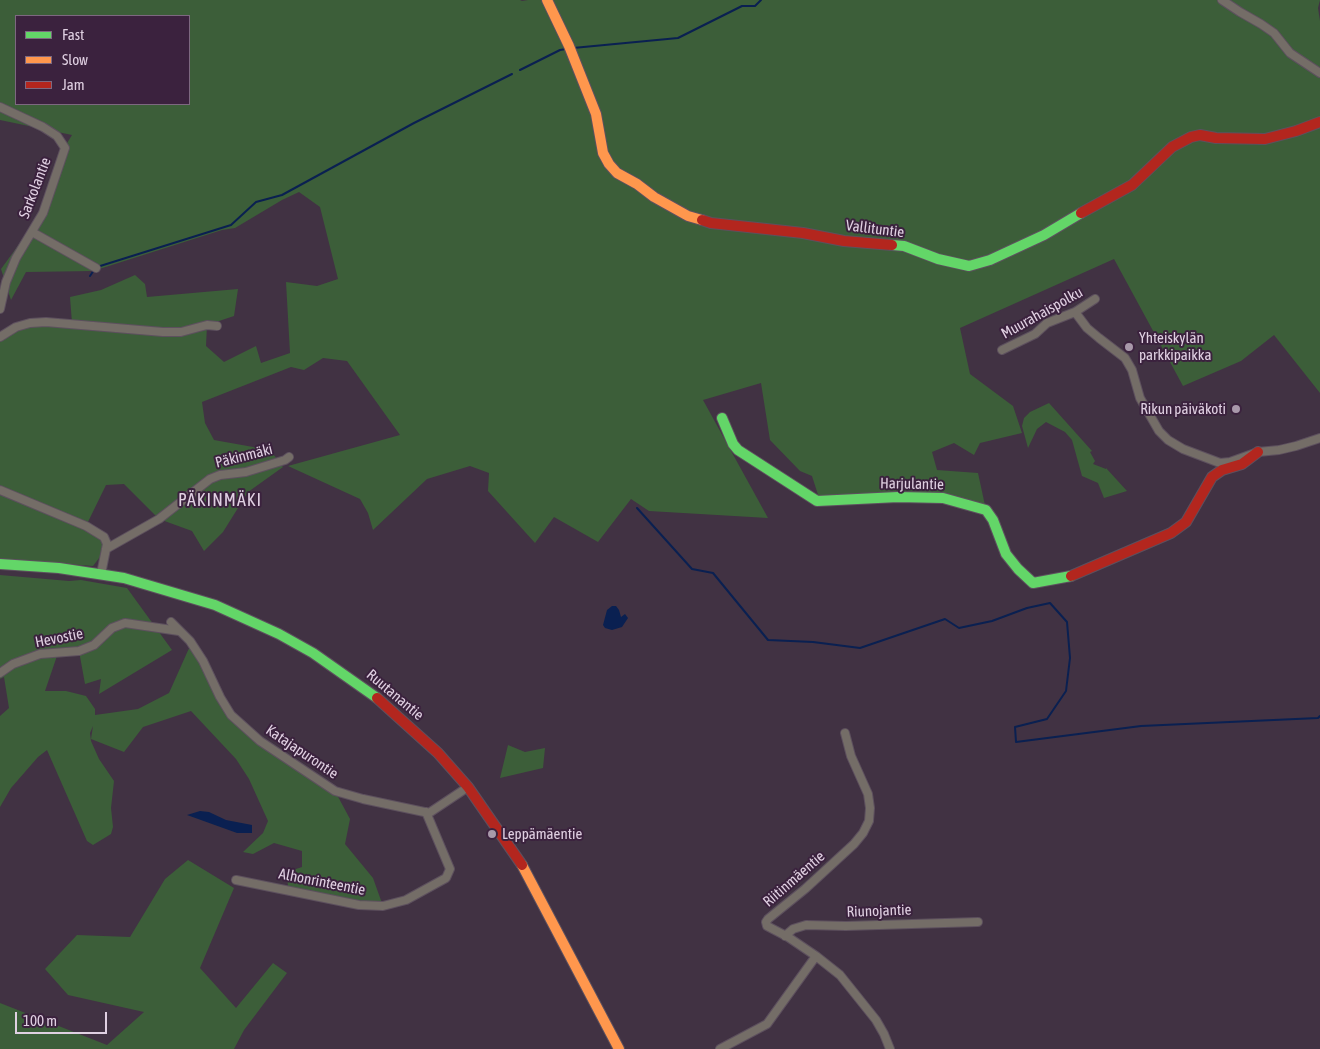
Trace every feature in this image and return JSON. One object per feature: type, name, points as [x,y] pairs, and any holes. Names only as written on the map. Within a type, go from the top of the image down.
[{"type":"street","name":"Vallituntie","points":[[547,0],[570,49],[596,114],[603,153],[609,164],[617,173],[638,184],[667,206],[688,216],[711,223],[796,232],[844,241],[904,246],[938,259],[969,266],[998,257],[1057,228],[1132,184],[1172,147],[1191,137],[1265,139],[1296,131],[1320,122]]},
{"type":"street","points":[[1222,0],[1274,33],[1290,53],[1320,73]]},
{"type":"street","name":"Sarkolantie","points":[[0,107],[43,127],[57,136],[65,148],[43,213],[16,258],[6,282],[0,309]]},
{"type":"street","points":[[32,232],[96,268]]},
{"type":"street","name":"Muurahaispolku","points":[[1002,350],[1035,334],[1047,323],[1074,312],[1096,298]]},
{"type":"street","name":"Harjulantie","points":[[1074,312],[1098,338],[1125,358],[1132,370],[1140,398],[1159,431],[1168,440],[1192,453],[1220,463],[1230,462],[1258,452],[1280,450],[1320,438]]},
{"type":"street","points":[[0,337],[16,327],[30,323],[46,322],[163,332],[181,332],[207,325],[217,326]]},
{"type":"street","name":"Harjulantie","points":[[722,418],[733,444],[738,450],[817,501],[898,497],[943,498],[986,510],[993,520],[1006,554],[1033,583],[1069,577],[1172,533],[1186,522],[1212,477],[1222,470],[1242,464],[1258,452]]},
{"type":"street","name":"Päkinmäki","points":[[106,549],[159,519],[210,479],[220,475],[246,472],[279,462],[289,456]]},
{"type":"street","points":[[0,490],[86,526],[104,537],[107,544],[101,574]]},
{"type":"street","name":"Ruutanantie","points":[[0,564],[58,568],[101,574],[146,584],[215,605],[244,616],[313,653],[385,704],[438,753],[468,787],[499,830],[523,867],[619,1049]]},
{"type":"street","name":"Katajapurontie","points":[[171,622],[190,642],[203,661],[231,715],[260,741],[335,791],[426,812]]},
{"type":"street","name":"Hevostie","points":[[0,674],[14,664],[40,654],[79,651],[94,645],[112,628],[125,623],[179,631]]},
{"type":"street","name":"Riitinmäentie","points":[[846,733],[851,756],[868,794],[870,808],[863,834],[766,922],[769,929],[785,936],[829,965],[876,1020],[890,1049]]},
{"type":"street","points":[[426,812],[429,813],[468,787]]},
{"type":"street","name":"Alhonrinteentie","points":[[236,880],[359,905],[383,906],[406,900],[446,878],[450,869],[426,812]]},
{"type":"street","name":"Riunojantie","points":[[785,936],[793,929],[806,925],[846,926],[978,922]]},
{"type":"street","points":[[720,1049],[767,1024],[816,956]]},
{"type":"green space","points":[[0,0],[1320,0],[1318,8],[1320,21],[1320,393],[1274,335],[1241,361],[1183,386],[1114,259],[960,328],[970,374],[1013,406],[1022,433],[980,443],[974,455],[954,443],[932,452],[937,470],[978,473],[986,510],[949,499],[820,501],[812,476],[800,471],[770,440],[761,383],[703,400],[768,518],[649,511],[631,499],[598,542],[554,517],[535,543],[488,491],[489,473],[470,466],[427,479],[373,530],[368,513],[360,499],[288,466],[400,435],[347,361],[323,358],[304,370],[291,367],[202,402],[205,423],[214,440],[270,450],[283,467],[248,492],[223,532],[204,551],[192,531],[159,519],[124,484],[106,485],[86,526],[104,537],[106,549],[93,566],[0,559],[0,337],[16,327],[72,323],[70,297],[101,290],[135,275],[145,284],[147,297],[238,289],[234,316],[207,325],[206,346],[224,362],[256,346],[261,363],[290,353],[286,282],[317,286],[338,279],[320,207],[299,192],[235,228],[222,230],[93,271],[26,272],[11,300],[1,269],[38,218],[61,153],[72,135],[0,120]]},
{"type":"green space","points":[[1049,403],[1092,451],[1090,452],[1095,461],[1093,464],[1106,468],[1127,491],[1104,498],[1098,483],[1082,476],[1072,440],[1065,432],[1046,422],[1037,429],[1028,448],[1022,426],[1024,418],[1030,412]]},
{"type":"green space","points":[[0,575],[69,581],[81,580],[127,588],[172,650],[99,694],[101,679],[85,684],[79,651],[58,653],[45,691],[66,691],[86,696],[95,709],[95,715],[138,709],[169,693],[190,646],[231,715],[335,791],[350,819],[345,844],[373,878],[383,906],[359,905],[288,887],[287,872],[302,867],[302,851],[274,843],[253,854],[243,852],[263,833],[268,821],[249,779],[236,759],[191,711],[143,727],[124,752],[91,739],[93,726],[90,733],[91,741],[99,759],[114,781],[111,808],[113,827],[111,834],[93,845],[87,841],[47,750],[38,757],[11,788],[0,807],[0,716],[9,708],[4,677],[0,679]]},
{"type":"green space","points":[[508,745],[525,752],[545,748],[543,768],[500,778]]},
{"type":"green space","points":[[188,860],[234,888],[200,968],[236,1008],[273,963],[287,973],[244,1030],[234,1049],[0,1049],[0,1003],[107,1045],[144,1012],[68,995],[45,969],[77,935],[130,937],[165,879]]},
{"type":"water","points":[[612,606],[616,606],[621,617],[625,614],[628,618],[622,627],[612,630],[605,628],[603,625],[607,610]]},
{"type":"water","points":[[200,811],[209,812],[226,820],[252,825],[252,833],[237,833],[187,815]]},
{"type":"waterway","points":[[573,48],[678,38],[742,6],[755,6],[761,0]]},
{"type":"waterway","points":[[520,70],[560,50],[566,49]]},
{"type":"waterway","points":[[97,267],[231,225],[256,202],[282,195],[414,123],[512,74]]},
{"type":"waterway","points":[[90,276],[94,270]]},
{"type":"waterway","points":[[637,508],[692,569],[713,573],[768,640],[813,642],[860,648],[945,619],[959,628],[992,621],[1027,608],[1050,603],[1067,622],[1070,658],[1066,691],[1047,719],[1015,727],[1016,742],[1141,726],[1318,718],[1320,716]]},
{"type":"traffic: fast","points":[[892,245],[904,246],[938,259],[969,266],[990,260],[1044,235],[1081,213]]},
{"type":"traffic: fast","points":[[722,418],[733,444],[738,450],[817,501],[898,497],[943,498],[986,510],[993,520],[1006,554],[1033,583],[1071,576]]},
{"type":"traffic: fast","points":[[0,564],[59,568],[124,578],[215,605],[279,634],[313,653],[377,698]]},
{"type":"traffic: slow","points":[[547,0],[569,46],[596,114],[603,153],[609,164],[617,173],[637,184],[654,197],[688,216],[702,220]]},
{"type":"traffic: slow","points":[[522,865],[619,1049]]},
{"type":"traffic: jam","points":[[1081,213],[1132,185],[1172,147],[1191,137],[1200,135],[1216,138],[1265,139],[1296,131],[1320,122]]},
{"type":"traffic: jam","points":[[702,220],[711,223],[803,233],[844,241],[892,245]]},
{"type":"traffic: jam","points":[[1071,576],[1171,533],[1186,522],[1212,477],[1222,470],[1242,464],[1258,452]]},
{"type":"traffic: jam","points":[[377,698],[438,753],[468,787],[522,865]]},
{"type":"place","name":"Yhteiskylän parkkipaikka","points":[[1129,347]]},
{"type":"place","name":"Rikun päiväkoti","points":[[1236,409]]},
{"type":"place","name":"Leppämäentie","points":[[492,834]]},
{"type":"district","name":"PÄKINMÄKI","points":[[220,500]]}]
